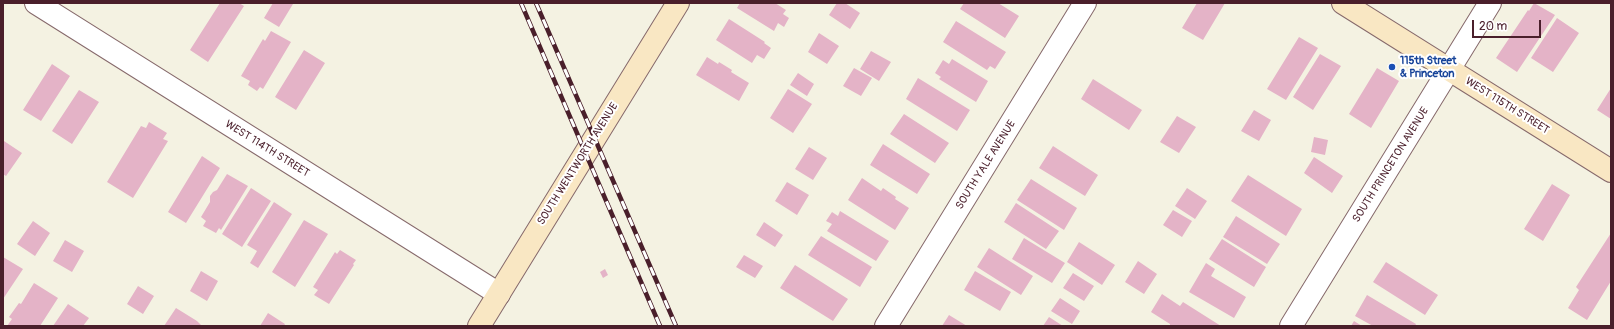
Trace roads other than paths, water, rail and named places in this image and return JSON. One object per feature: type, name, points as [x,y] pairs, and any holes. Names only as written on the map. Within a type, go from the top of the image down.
[{"type":"street","name":"WEST 114TH STREET","points":[[36,3],[499,294]]},
{"type":"street","name":"SOUTH WENTWORTH AVENUE","points":[[479,326],[678,3]]},
{"type":"street","name":"SOUTH YALE AVENUE","points":[[886,326],[1086,3]]},
{"type":"street","name":"WEST 115TH STREET","points":[[1342,3],[1611,171]]},
{"type":"street","name":"SOUTH PRINCETON AVENUE","points":[[1291,326],[1490,3]]},
{"type":"railway","points":[[521,3],[660,326]]},
{"type":"railway","points":[[536,3],[676,326]]},
{"type":"place","name":"115th Street & Princeton","points":[[1392,67]]}]
